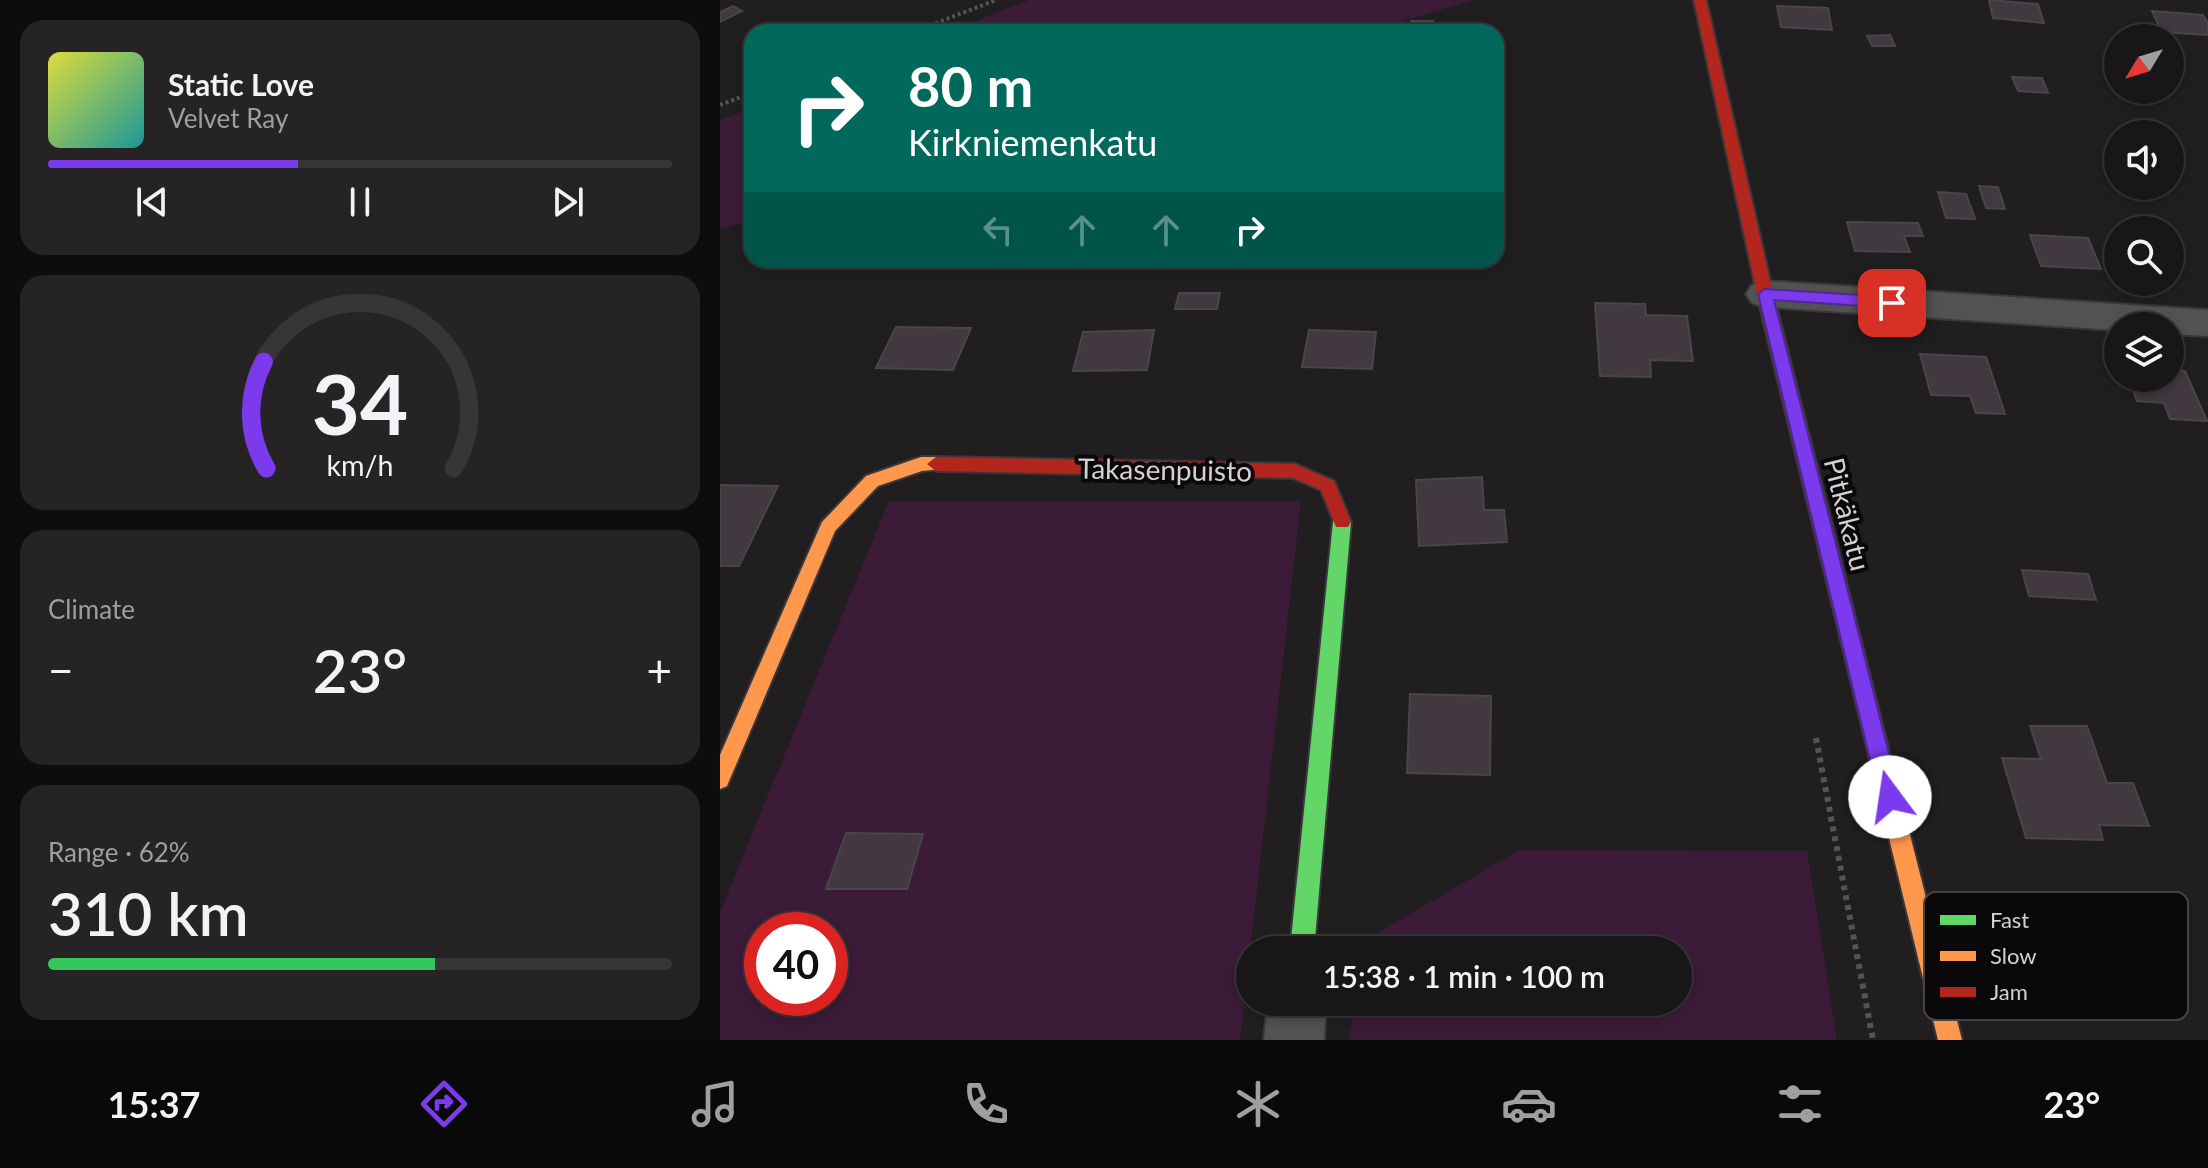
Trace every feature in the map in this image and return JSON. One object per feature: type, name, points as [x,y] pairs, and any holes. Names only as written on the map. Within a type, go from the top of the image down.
[{"type":"street","name":"Pitkäkatu","points":[[1700,0],[1765,294],[1924,935]]},
{"type":"street","points":[[1765,294],[2208,323]]},
{"type":"street","name":"Takasenpuisto","points":[[720,779],[828,527],[872,481],[921,464],[1295,471],[1328,486],[1342,519],[1303,936]]},
{"type":"street","points":[[1294,1040],[1296,1016]]},
{"type":"street","name":"Pitkäkatu","points":[[1945,1020],[1950,1040]]},
{"type":"path","points":[[934,24],[996,0]]},
{"type":"path","points":[[720,105],[744,96]]},
{"type":"shaded area","points":[[1029,0],[1473,0],[1394,24],[968,24]]},
{"type":"shaded area","points":[[744,111],[744,222],[720,229],[720,120]]},
{"type":"shaded area","points":[[889,501],[1301,501],[1252,936],[1236,936],[1236,1016],[1243,1016],[1240,1040],[720,1040],[720,912]]},
{"type":"shaded area","points":[[1519,850],[1807,851],[1837,1040],[1348,1040],[1354,1016],[1692,1016],[1692,936],[1373,936]]},
{"type":"building","points":[[1989,0],[2038,4],[2044,23],[1993,18]]},
{"type":"building","points":[[733,6],[742,11],[720,22],[720,12]]},
{"type":"building","points":[[1777,6],[1828,8],[1832,30],[1781,27]]},
{"type":"building","points":[[2152,11],[2203,15],[2208,23],[2208,35],[2184,33],[2184,24],[2158,24]]},
{"type":"building","points":[[1411,21],[1433,21],[1433,24],[1411,24]]},
{"type":"building","points":[[1890,35],[1895,46],[1872,46],[1867,36]]},
{"type":"building","points":[[2012,77],[2042,78],[2048,93],[2018,91]]},
{"type":"building","points":[[1979,186],[1998,187],[2005,209],[1986,208]]},
{"type":"building","points":[[1938,192],[1966,194],[1975,219],[1946,218]]},
{"type":"building","points":[[1847,222],[1918,223],[1923,236],[1904,236],[1910,252],[1855,251]]},
{"type":"building","points":[[2030,235],[2088,238],[2101,269],[2041,266]]},
{"type":"building","points":[[1179,293],[1220,293],[1217,309],[1175,309]]},
{"type":"building","points":[[1595,303],[1645,304],[1646,315],[1687,316],[1693,361],[1650,360],[1651,377],[1600,376]]},
{"type":"building","points":[[896,327],[971,328],[953,370],[876,368]]},
{"type":"building","points":[[1154,330],[1147,370],[1073,371],[1083,332]]},
{"type":"building","points":[[1309,330],[1376,332],[1372,369],[1302,367]]},
{"type":"building","points":[[1920,354],[1986,357],[2005,414],[1976,413],[1970,396],[1931,395]]},
{"type":"building","points":[[2185,371],[2207,421],[2170,419],[2164,403],[2137,401],[2133,392],[2184,392]]},
{"type":"building","points":[[1482,477],[1484,510],[1504,510],[1507,542],[1419,546],[1416,480]]},
{"type":"building","points":[[720,485],[778,486],[739,566],[720,566]]},
{"type":"building","points":[[2022,570],[2088,574],[2096,600],[2029,596]]},
{"type":"building","points":[[1410,694],[1491,696],[1490,775],[1407,773]]},
{"type":"building","points":[[2030,726],[2087,726],[2107,783],[2133,783],[2149,826],[2099,825],[2103,840],[2026,838],[2002,758],[2041,759]]},
{"type":"building","points":[[846,833],[923,834],[907,889],[826,889]]},
{"type":"traffic: fast","points":[[1303,936],[1342,522]]},
{"type":"traffic: slow","points":[[720,779],[828,527],[872,481],[921,464],[936,464]]},
{"type":"traffic: slow","points":[[1860,677],[1924,935]]},
{"type":"traffic: slow","points":[[1945,1020],[1950,1040]]},
{"type":"traffic: jam","points":[[1700,0],[1765,294],[1860,677]]},
{"type":"traffic: jam","points":[[936,464],[1295,471],[1328,486],[1342,522]]},
{"type":"route","points":[[1890,797],[1765,294],[1892,303]]}]
